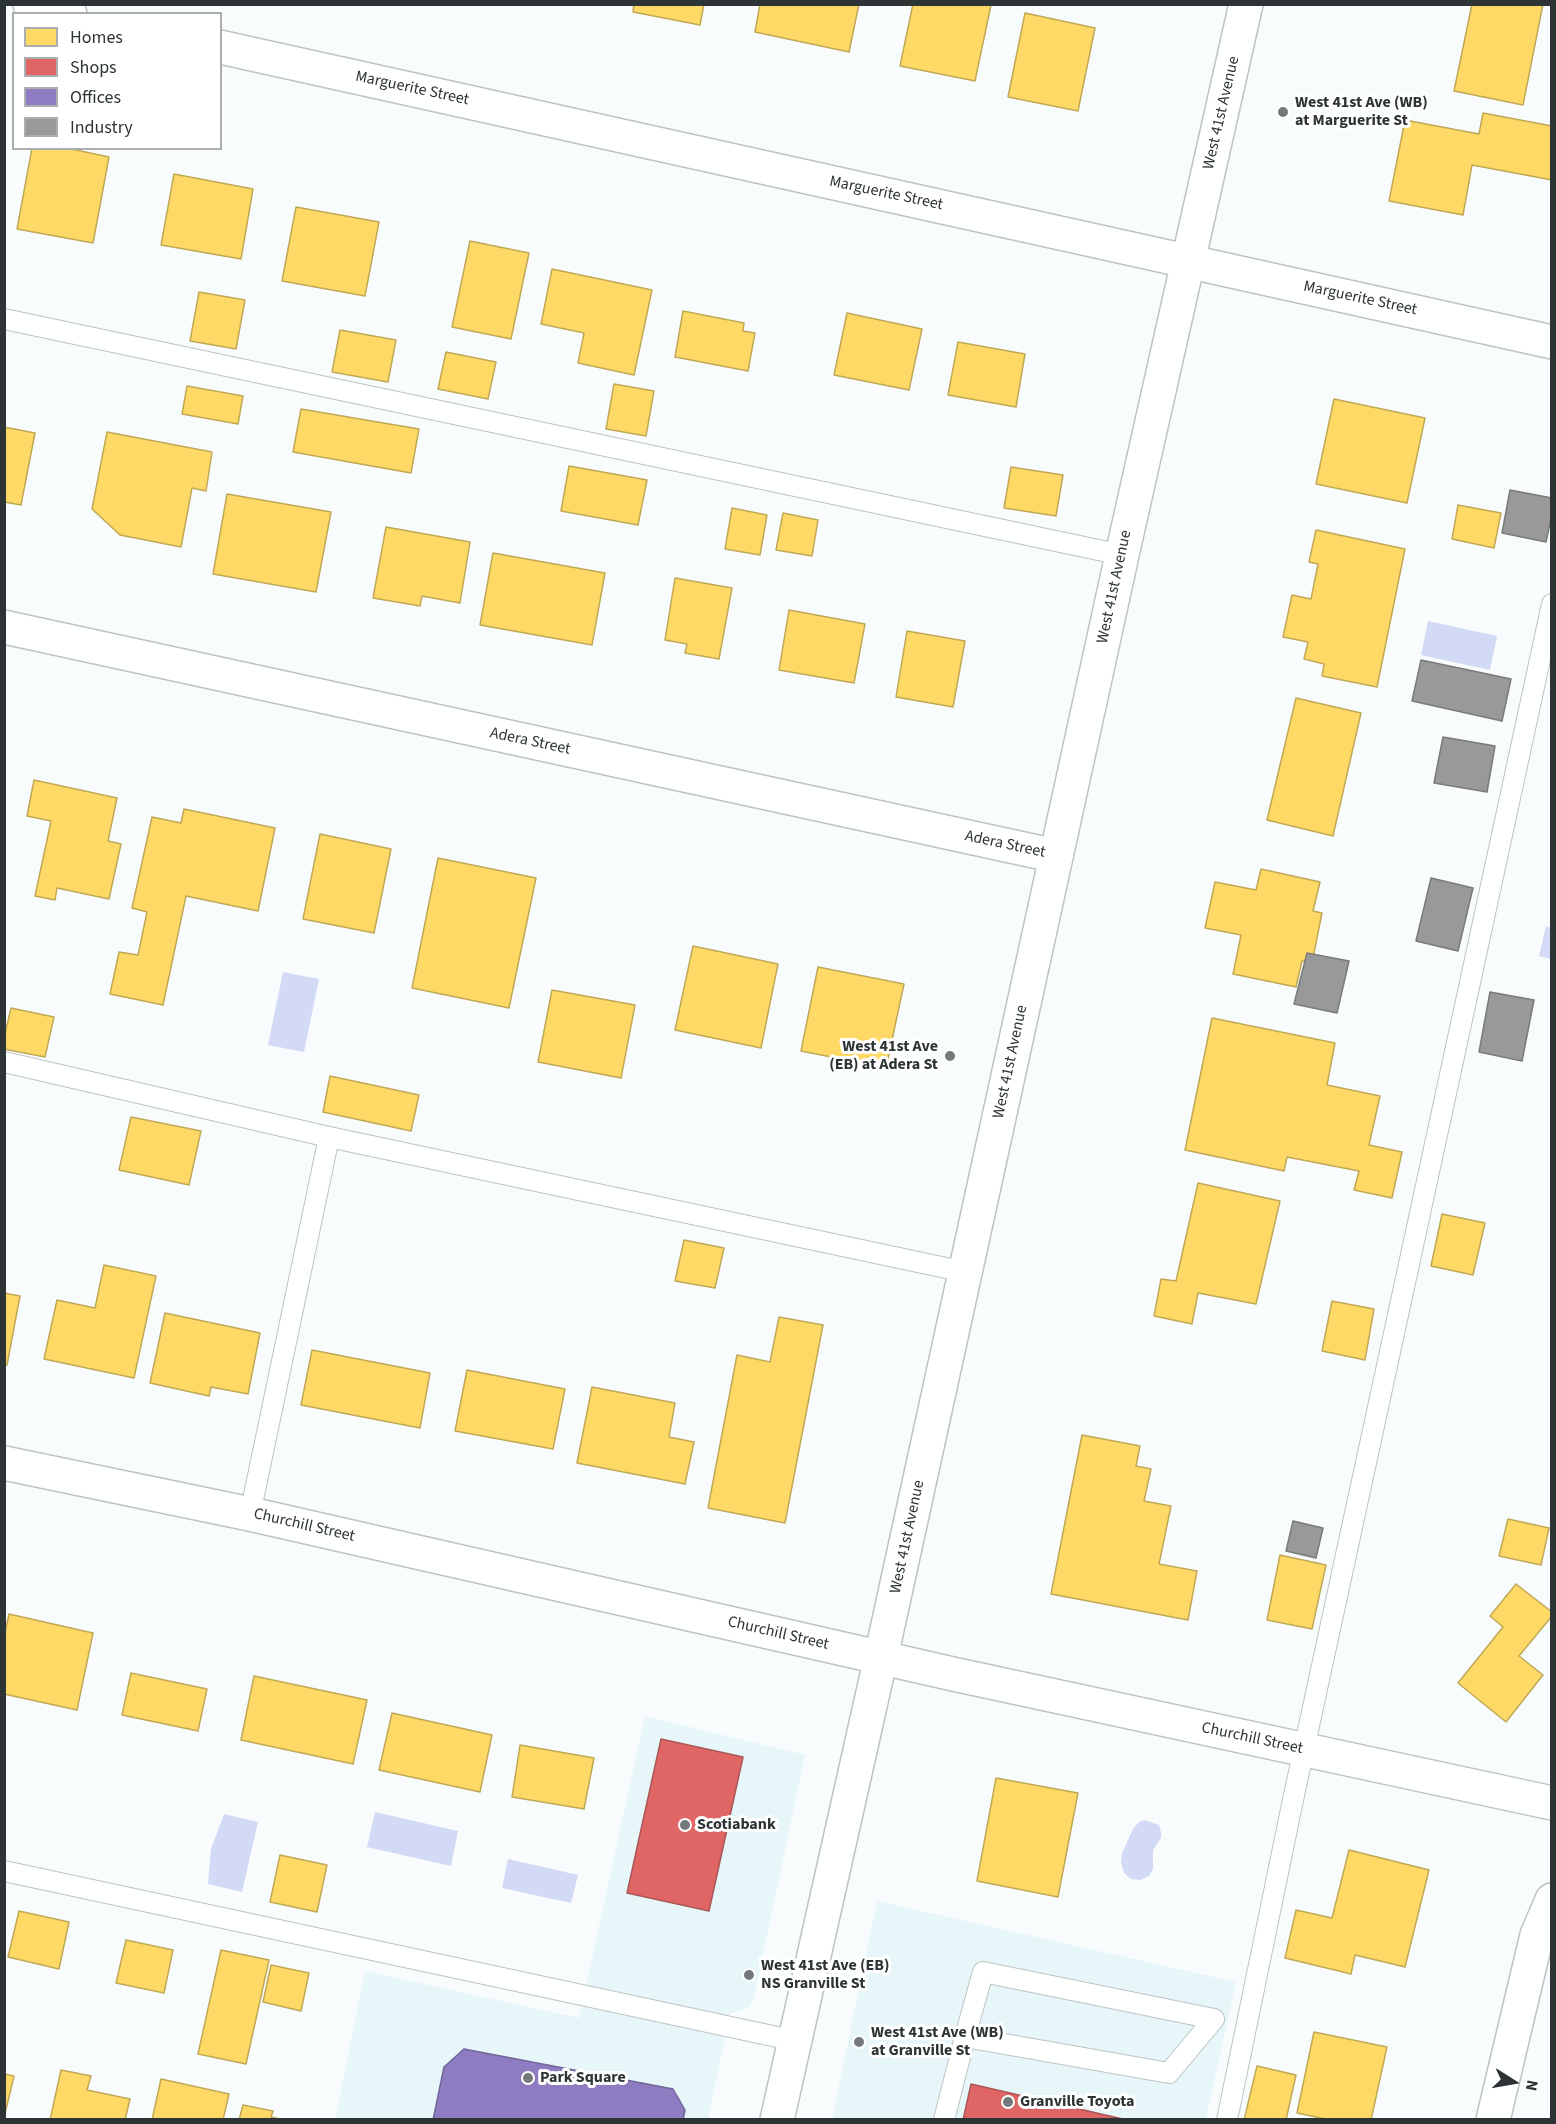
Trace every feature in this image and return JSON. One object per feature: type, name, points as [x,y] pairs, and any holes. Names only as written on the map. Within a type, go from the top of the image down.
[{"type":"street","points":[[30,4],[62,12]]},
{"type":"street","name":"West 41st Avenue","points":[[778,2119],[882,1657],[1122,555],[1246,4]]},
{"type":"street","name":"Marguerite Street","points":[[222,47],[1551,342]]},
{"type":"street","name":"Adera Street","points":[[4,627],[1056,856]]},
{"type":"street","name":"Churchill Street","points":[[4,1463],[250,1514],[882,1657],[1551,1803]]},
{"type":"street","points":[[1492,2120],[1537,1935],[1551,1900]]},
{"type":"lane","points":[[4,320],[1122,555]]},
{"type":"lane","points":[[1227,2120],[1304,1750],[1551,604]]},
{"type":"lane","points":[[4,1062],[329,1137],[965,1272]]},
{"type":"lane","points":[[250,1514],[329,1137]]},
{"type":"lane","points":[[4,1871],[795,2041]]},
{"type":"lane","points":[[944,2120],[965,2037],[983,1972],[1214,2019],[1169,2073],[965,2037]]},
{"type":"shaded area","points":[[645,1716],[805,1755],[753,2001],[748,2008],[730,2014],[708,2119],[335,2120],[365,1971],[579,2018]]},
{"type":"shaded area","points":[[877,1901],[1236,1982],[1206,2119],[832,2120]]},
{"type":"water","points":[[1428,621],[1497,636],[1490,670],[1421,655]]},
{"type":"water","points":[[1546,926],[1551,928],[1551,959],[1539,956]]},
{"type":"water","points":[[283,972],[319,979],[304,1052],[268,1045]]},
{"type":"water","points":[[375,1812],[458,1831],[451,1866],[367,1847]]},
{"type":"water","points":[[224,1814],[258,1822],[242,1892],[208,1884],[211,1849]]},
{"type":"water","points":[[1145,1820],[1159,1825],[1161,1838],[1153,1850],[1153,1869],[1149,1876],[1140,1880],[1131,1879],[1124,1873],[1121,1863],[1122,1853],[1133,1829],[1139,1822]]},
{"type":"water","points":[[508,1859],[578,1875],[571,1903],[502,1888]]},
{"type":"building: Homes","points":[[634,4],[704,4],[700,25],[633,12]]},
{"type":"building: Homes","points":[[760,4],[859,4],[849,52],[755,32]]},
{"type":"building: Homes","points":[[913,4],[991,5],[975,81],[900,66]]},
{"type":"building: Homes","points":[[1472,4],[1543,4],[1523,105],[1454,91]]},
{"type":"building: Homes","points":[[1025,13],[1095,28],[1078,111],[1008,97]]},
{"type":"building: Homes","points":[[1483,113],[1552,126],[1552,180],[1472,165],[1463,215],[1389,201],[1405,120],[1479,134]]},
{"type":"building: Homes","points":[[32,150],[76,150],[109,157],[93,243],[17,229]]},
{"type":"building: Homes","points":[[174,174],[253,189],[241,259],[161,245]]},
{"type":"building: Homes","points":[[296,207],[379,222],[365,296],[282,281]]},
{"type":"building: Homes","points":[[470,241],[529,253],[511,339],[452,327]]},
{"type":"building: Homes","points":[[552,269],[652,290],[634,375],[578,363],[584,333],[541,324]]},
{"type":"building: Homes","points":[[199,292],[245,300],[236,349],[190,341]]},
{"type":"building: Homes","points":[[683,311],[744,323],[743,331],[755,333],[748,371],[675,357]]},
{"type":"building: Homes","points":[[847,313],[922,329],[909,390],[834,375]]},
{"type":"building: Homes","points":[[340,330],[396,340],[388,382],[332,372]]},
{"type":"building: Homes","points":[[958,342],[1025,354],[1016,407],[948,395]]},
{"type":"building: Homes","points":[[446,352],[496,362],[488,399],[438,389]]},
{"type":"building: Homes","points":[[614,384],[654,391],[646,436],[606,429]]},
{"type":"building: Homes","points":[[187,386],[243,396],[238,424],[182,414]]},
{"type":"building: Homes","points":[[1334,399],[1425,418],[1407,503],[1316,484]]},
{"type":"building: Homes","points":[[301,409],[419,429],[411,473],[293,452]]},
{"type":"building: Homes","points":[[4,427],[35,433],[21,505],[4,502]]},
{"type":"building: Homes","points":[[107,432],[212,452],[206,491],[192,488],[181,547],[120,535],[92,509]]},
{"type":"building: Homes","points":[[569,466],[647,480],[638,525],[561,511]]},
{"type":"building: Homes","points":[[1011,467],[1063,475],[1056,516],[1004,508]]},
{"type":"building: Homes","points":[[227,494],[331,512],[316,592],[213,574]]},
{"type":"building: Homes","points":[[1458,505],[1501,513],[1494,548],[1452,539]]},
{"type":"building: Homes","points":[[732,508],[767,515],[760,555],[725,549]]},
{"type":"building: Homes","points":[[783,513],[818,520],[812,556],[776,550]]},
{"type":"building: Homes","points":[[386,527],[470,542],[460,603],[422,596],[420,606],[373,598]]},
{"type":"building: Homes","points":[[1316,530],[1405,549],[1377,687],[1322,676],[1324,664],[1304,659],[1308,642],[1283,637],[1292,595],[1311,599],[1318,564],[1309,562]]},
{"type":"building: Homes","points":[[493,553],[605,573],[592,645],[480,625]]},
{"type":"building: Homes","points":[[675,578],[732,588],[719,659],[685,653],[687,644],[665,640]]},
{"type":"building: Homes","points":[[789,610],[865,624],[854,683],[779,670]]},
{"type":"building: Homes","points":[[907,631],[965,641],[953,707],[896,697]]},
{"type":"building: Homes","points":[[1296,698],[1361,713],[1333,836],[1267,820]]},
{"type":"building: Homes","points":[[34,780],[117,798],[108,841],[121,844],[109,899],[57,888],[55,900],[35,896],[51,821],[27,816]]},
{"type":"building: Homes","points":[[184,809],[275,828],[258,911],[186,896],[163,1005],[110,994],[119,952],[138,955],[147,912],[132,908],[152,817],[181,823]]},
{"type":"building: Homes","points":[[320,834],[391,849],[374,933],[303,919]]},
{"type":"building: Homes","points":[[438,858],[536,878],[509,1008],[412,988]]},
{"type":"building: Homes","points":[[1261,869],[1320,882],[1313,911],[1322,913],[1312,963],[1302,961],[1296,987],[1233,974],[1241,935],[1205,928],[1215,882],[1256,890]]},
{"type":"building: Homes","points":[[693,946],[778,964],[761,1048],[675,1030]]},
{"type":"building: Homes","points":[[818,967],[904,984],[886,1068],[801,1051]]},
{"type":"building: Homes","points":[[552,990],[635,1005],[621,1078],[538,1062]]},
{"type":"building: Homes","points":[[11,1008],[54,1017],[45,1057],[4,1049],[4,1038]]},
{"type":"building: Homes","points":[[1212,1018],[1335,1043],[1327,1085],[1380,1096],[1369,1145],[1402,1152],[1392,1198],[1354,1190],[1359,1171],[1287,1157],[1284,1171],[1185,1150]]},
{"type":"building: Homes","points":[[330,1076],[419,1095],[411,1131],[323,1112]]},
{"type":"building: Homes","points":[[131,1117],[201,1131],[189,1185],[119,1170]]},
{"type":"building: Homes","points":[[1198,1183],[1280,1201],[1256,1304],[1198,1293],[1192,1324],[1154,1316],[1161,1279],[1176,1281]]},
{"type":"building: Homes","points":[[1442,1214],[1485,1223],[1473,1275],[1431,1266]]},
{"type":"building: Homes","points":[[684,1240],[724,1248],[715,1288],[675,1281]]},
{"type":"building: Homes","points":[[104,1265],[156,1276],[134,1378],[44,1359],[57,1300],[95,1308]]},
{"type":"building: Homes","points":[[4,1293],[20,1296],[7,1365],[4,1365]]},
{"type":"building: Homes","points":[[1332,1301],[1374,1309],[1365,1360],[1322,1351]]},
{"type":"building: Homes","points":[[165,1313],[260,1333],[248,1394],[211,1387],[209,1396],[150,1383]]},
{"type":"building: Homes","points":[[779,1317],[823,1325],[785,1523],[708,1508],[737,1355],[770,1362]]},
{"type":"building: Homes","points":[[312,1350],[430,1373],[420,1428],[301,1405]]},
{"type":"building: Homes","points":[[467,1370],[565,1389],[553,1449],[455,1431]]},
{"type":"building: Homes","points":[[592,1387],[675,1403],[669,1437],[694,1442],[685,1484],[577,1463]]},
{"type":"building: Homes","points":[[1082,1435],[1140,1446],[1136,1466],[1151,1469],[1144,1501],[1171,1506],[1159,1564],[1197,1571],[1188,1620],[1051,1594]]},
{"type":"building: Homes","points":[[1508,1519],[1549,1528],[1541,1565],[1499,1556]]},
{"type":"building: Homes","points":[[1280,1555],[1326,1565],[1312,1629],[1267,1620]]},
{"type":"building: Homes","points":[[1516,1584],[1552,1612],[1552,1616],[1519,1656],[1543,1675],[1506,1722],[1458,1683],[1503,1627],[1490,1616]]},
{"type":"building: Homes","points":[[9,1614],[93,1633],[77,1710],[4,1694],[4,1637]]},
{"type":"building: Homes","points":[[131,1673],[207,1689],[198,1731],[122,1715]]},
{"type":"building: Homes","points":[[254,1676],[367,1700],[353,1764],[241,1740]]},
{"type":"building: Homes","points":[[392,1713],[492,1735],[480,1792],[379,1770]]},
{"type":"building: Homes","points":[[520,1745],[594,1758],[584,1809],[512,1797]]},
{"type":"building: Homes","points":[[996,1778],[1078,1793],[1058,1897],[977,1881]]},
{"type":"building: Homes","points":[[1349,1850],[1429,1870],[1405,1967],[1355,1955],[1351,1974],[1285,1958],[1296,1910],[1332,1918]]},
{"type":"building: Homes","points":[[280,1855],[327,1865],[317,1912],[270,1902]]},
{"type":"building: Homes","points":[[19,1911],[69,1922],[59,1969],[8,1957]]},
{"type":"building: Homes","points":[[126,1940],[173,1950],[164,1993],[116,1983]]},
{"type":"building: Homes","points":[[221,1950],[269,1960],[246,2064],[198,2054]]},
{"type":"building: Homes","points":[[271,1965],[309,1973],[301,2011],[263,2002]]},
{"type":"building: Homes","points":[[1314,2032],[1387,2047],[1371,2120],[1330,2120],[1297,2113]]},
{"type":"building: Homes","points":[[1257,2066],[1296,2075],[1286,2120],[1244,2120]]},
{"type":"building: Homes","points":[[61,2070],[91,2076],[87,2090],[130,2099],[125,2120],[50,2120]]},
{"type":"building: Homes","points":[[4,2074],[14,2076],[4,2118]]},
{"type":"building: Homes","points":[[161,2079],[229,2094],[223,2120],[152,2120]]},
{"type":"building: Homes","points":[[243,2105],[273,2111],[271,2117],[285,2120],[239,2120]]},
{"type":"building: Shops","name":"Scotiabank","points":[[661,1739],[743,1757],[709,1911],[627,1893]]},
{"type":"building: Shops","name":"Granville Toyota","points":[[971,2084],[1127,2120],[963,2120]]},
{"type":"building: Offices","name":"Park Square","points":[[464,2049],[673,2089],[685,2110],[683,2120],[433,2120],[444,2067]]},
{"type":"building: Industry","points":[[1510,490],[1552,498],[1552,514],[1546,542],[1502,533]]},
{"type":"building: Industry","points":[[1421,660],[1511,679],[1502,721],[1412,701]]},
{"type":"building: Industry","points":[[1443,737],[1495,746],[1487,792],[1434,783]]},
{"type":"building: Industry","points":[[1431,878],[1473,888],[1458,951],[1416,941]]},
{"type":"building: Industry","points":[[1307,953],[1349,961],[1337,1013],[1294,1004]]},
{"type":"building: Industry","points":[[1490,992],[1534,1000],[1522,1061],[1479,1052]]},
{"type":"building: Industry","points":[[1293,1521],[1323,1528],[1316,1558],[1286,1551]]},
{"type":"place","name":"West 41st Ave (WB) at Marguerite St","points":[[1283,112]]},
{"type":"place","name":"West 41st Ave (EB) at Adera St","points":[[950,1056]]},
{"type":"place","name":"Scotiabank","points":[[685,1825]]},
{"type":"place","name":"West 41st Ave (EB) NS Granville St","points":[[749,1975]]},
{"type":"place","name":"West 41st Ave (WB) at Granville St","points":[[859,2042]]},
{"type":"place","name":"Park Square","points":[[528,2078]]},
{"type":"place","name":"Granville Toyota","points":[[1008,2102]]}]
